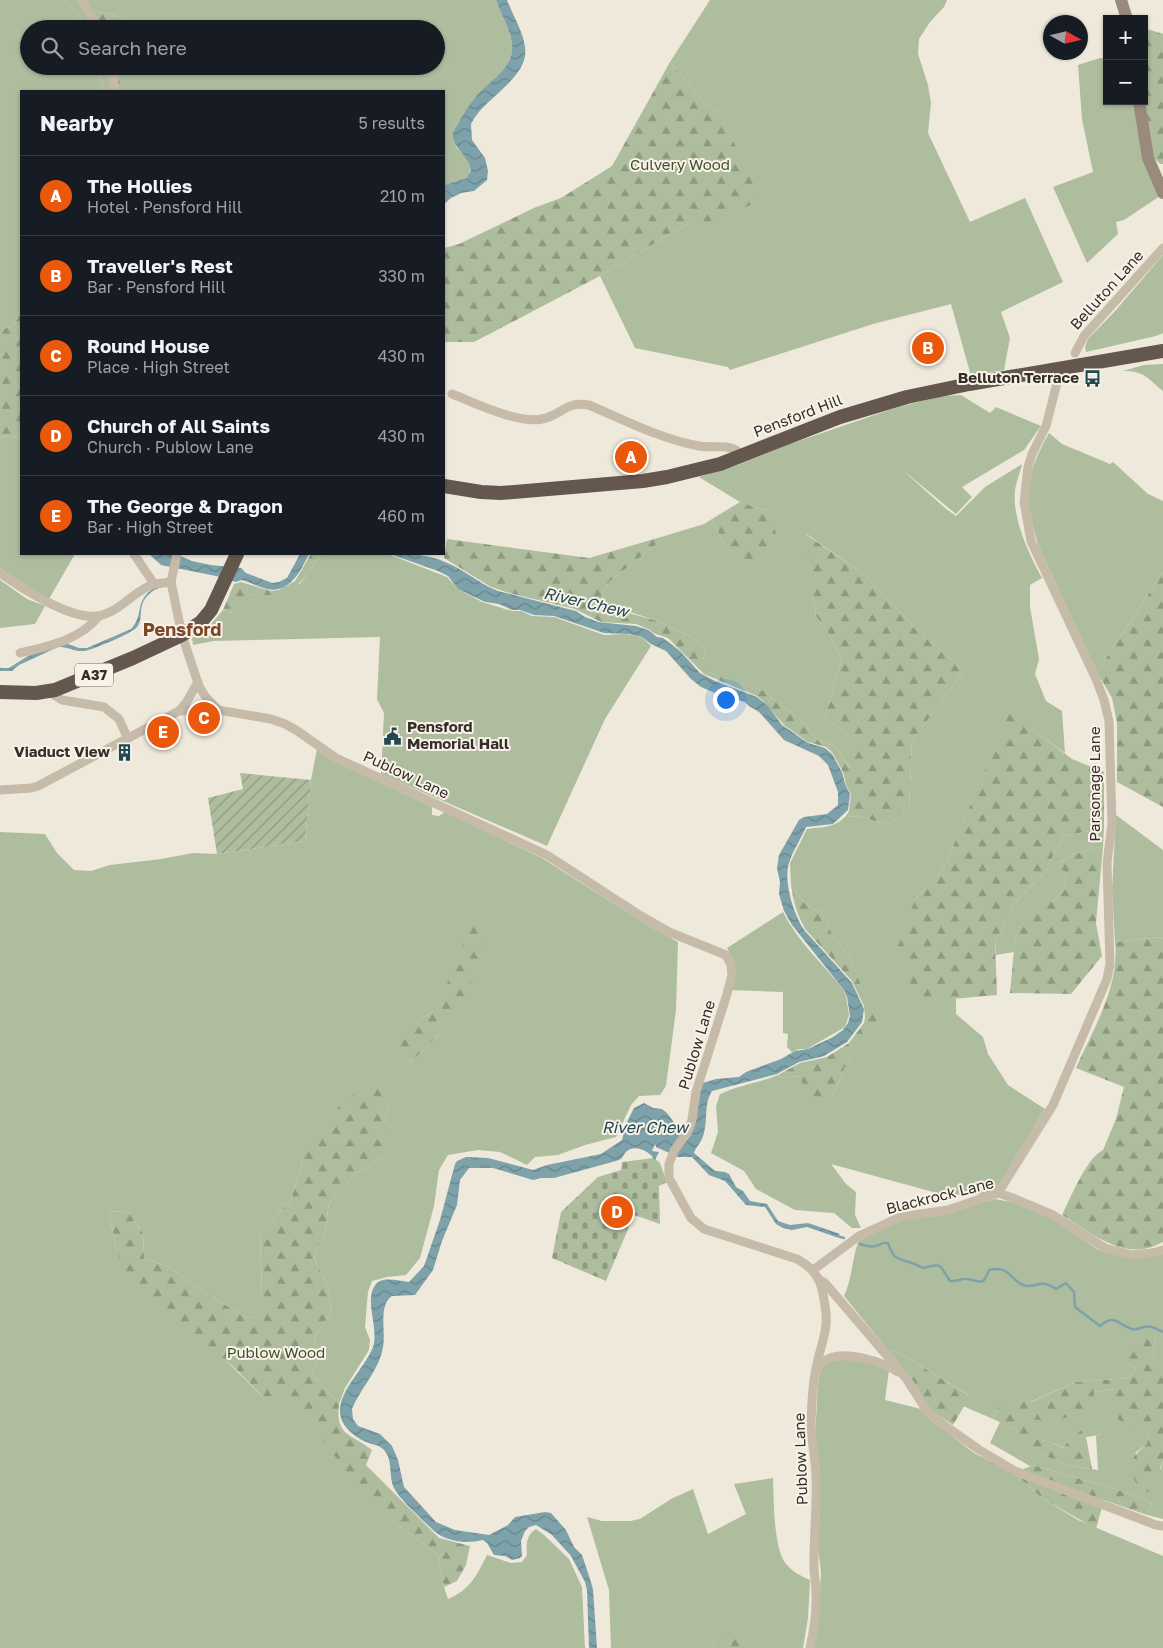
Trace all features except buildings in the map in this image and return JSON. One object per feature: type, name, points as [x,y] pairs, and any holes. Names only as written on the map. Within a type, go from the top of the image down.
[{"type":"highway","name":"Pensford Hill","points":[[445,486],[476,492],[502,493],[643,481],[712,466],[840,417],[888,402],[969,384],[1163,351]]},
{"type":"highway","name":"A37","points":[[0,692],[49,692],[133,658],[182,635],[205,618],[224,586],[236,558]]},
{"type":"main road","points":[[1121,0],[1125,15]]},
{"type":"main road","points":[[1140,105],[1148,158],[1163,193]]},
{"type":"street","points":[[82,0],[94,20]]},
{"type":"street","points":[[113,75],[115,90]]},
{"type":"street","name":"Belluton Lane","points":[[1075,353],[1084,336],[1163,248]]},
{"type":"street","name":"Parsonage Lane","points":[[998,1193],[1053,1105],[1107,979],[1110,964],[1107,863],[1112,823],[1112,780],[1109,721],[1104,700],[1031,541],[1025,516],[1024,502],[1028,467],[1032,454],[1046,426],[1058,378],[1058,370]]},
{"type":"street","points":[[468,400],[472,390]]},
{"type":"street","points":[[452,394],[512,416],[529,419],[542,419],[569,405],[589,405],[663,436],[698,446],[733,447],[742,455]]},
{"type":"street","points":[[135,555],[154,584]]},
{"type":"street","points":[[177,555],[171,582],[182,635],[198,682],[205,696],[218,710]]},
{"type":"street","points":[[0,573],[31,595],[71,612],[100,616]]},
{"type":"street","points":[[20,654],[69,638],[89,627],[100,616],[114,610],[146,586],[171,582]]},
{"type":"street","points":[[0,790],[38,786],[128,739],[179,711],[198,682]]},
{"type":"street","points":[[49,692],[62,700],[104,707],[119,718],[128,739]]},
{"type":"street","points":[[179,711],[218,710]]},
{"type":"street","name":"Publow Lane","points":[[218,710],[271,719],[285,724],[336,758],[546,855],[669,932],[726,955],[731,965],[732,975],[696,1092],[688,1131],[674,1151],[669,1164],[669,1178],[692,1218],[704,1229],[797,1260],[816,1274],[823,1295],[826,1316],[825,1334],[815,1370],[811,1438],[816,1475],[817,1504],[814,1566],[816,1612],[810,1648]]},
{"type":"street","name":"Blackrock Lane","points":[[816,1274],[852,1241],[893,1220],[900,1217],[948,1210],[998,1193],[1053,1214],[1105,1248],[1132,1254],[1152,1253],[1163,1250]]},
{"type":"street","points":[[816,1274],[906,1378],[927,1411],[938,1420],[978,1449],[1015,1471],[1156,1525],[1163,1526]]},
{"type":"street","points":[[815,1370],[828,1359],[857,1357],[874,1360],[890,1367],[906,1378]]},
{"type":"green space","points":[[0,0],[63,0],[81,20],[20,20],[20,75],[100,75],[104,90],[20,90],[20,314],[13,326],[0,330]]},
{"type":"green space","points":[[63,0],[87,0],[95,11],[120,17],[120,20],[81,20]]},
{"type":"green space","points":[[87,0],[496,0],[509,32],[512,53],[505,68],[471,103],[453,132],[456,147],[467,158],[471,167],[468,178],[445,185],[445,90],[129,90],[129,75],[445,75],[445,20],[120,20],[120,17],[95,11]]},
{"type":"green space","points":[[710,0],[947,0],[944,7],[930,22],[919,39],[918,54],[928,85],[931,103],[928,133],[970,222],[1025,198],[1063,282],[1001,312],[1010,338],[1004,370],[971,376],[951,304],[873,324],[730,370],[728,367],[635,348],[600,276],[687,224],[710,224],[720,113],[703,102],[670,62]]},
{"type":"green space","points":[[1148,29],[1163,34],[1163,164],[1160,164],[1153,157],[1145,105],[1148,105]]},
{"type":"green space","points":[[1103,58],[1103,105],[1135,105],[1160,196],[1124,220],[1116,222],[1118,234],[1087,263],[1053,187],[1093,172],[1082,119],[1078,65]]},
{"type":"green space","name":"Culvery Wood","points":[[670,62],[703,102],[720,113],[761,200],[710,224],[687,224],[600,276],[474,342],[445,342],[445,248],[459,244],[536,207],[561,198],[612,166]]},
{"type":"green space","points":[[100,75],[129,75],[129,90],[104,90]]},
{"type":"green space","points":[[1163,255],[1163,333],[1086,352],[1085,347],[1088,339],[1116,310]]},
{"type":"green space","points":[[20,314],[20,440],[12,436],[0,437],[0,330],[13,326]]},
{"type":"green space","points":[[1163,364],[1163,391],[1141,374],[1123,371],[1144,365]]},
{"type":"green space","points":[[961,395],[990,413],[996,407],[1041,426],[1024,450],[962,487],[972,497],[956,514],[899,467],[956,516],[985,487],[1022,464],[1015,491],[1016,513],[1027,547],[1042,578],[1030,585],[1030,607],[1039,659],[1035,674],[1046,701],[1062,711],[1065,753],[1009,713],[944,868],[915,900],[951,999],[956,998],[956,1014],[983,1037],[988,1054],[1008,1085],[1045,1109],[995,1191],[987,1194],[944,1195],[831,1164],[846,1184],[856,1192],[855,1215],[861,1228],[852,1228],[834,1213],[795,1210],[756,1189],[744,1171],[711,1153],[718,1132],[716,1106],[720,1094],[778,1075],[781,1078],[799,1076],[832,1097],[849,1058],[881,1016],[869,1006],[850,957],[834,938],[822,913],[805,904],[791,884],[790,863],[807,829],[833,825],[846,816],[862,817],[888,825],[909,808],[912,741],[964,671],[916,629],[865,575],[805,533],[816,616],[830,636],[842,659],[825,716],[851,739],[851,769],[836,747],[816,739],[801,719],[777,703],[764,691],[701,670],[705,650],[698,640],[658,621],[603,606],[602,593],[610,581],[668,535],[704,524],[712,519],[725,546],[771,512],[740,502],[699,477],[895,408],[942,396]]},
{"type":"green space","points":[[1049,433],[1062,444],[1110,464],[1113,462],[1148,494],[1163,501],[1163,572],[1097,672],[1038,545],[1032,521],[1028,495],[1029,480],[1037,456]]},
{"type":"green space","points":[[12,436],[20,440],[20,555],[74,555],[49,599],[34,593],[0,568],[0,437]]},
{"type":"green space","points":[[740,502],[771,512],[776,534],[760,559],[745,565],[725,546],[712,519]]},
{"type":"green space","points":[[804,533],[865,575],[916,629],[964,671],[912,741],[909,808],[888,825],[862,817],[846,816],[849,811],[851,794],[846,785],[843,772],[832,752],[826,747],[808,742],[785,726],[757,696],[704,674],[668,638],[636,624],[601,622],[575,609],[491,587],[444,558],[447,539],[589,558],[668,535],[610,581],[602,593],[603,606],[658,621],[698,640],[705,650],[702,670],[764,691],[777,703],[801,719],[816,739],[836,747],[850,768],[851,739],[825,716],[842,659],[830,636],[816,616]]},
{"type":"green space","points":[[310,555],[320,555],[300,582],[286,592],[265,595],[250,594],[245,608],[232,613],[223,610],[234,584],[241,582],[271,591],[279,590],[295,581]]},
{"type":"green space","points":[[320,555],[391,555],[447,577],[458,589],[482,602],[512,611],[521,611],[532,616],[554,617],[604,635],[626,634],[637,636],[643,638],[651,646],[605,719],[547,846],[381,774],[384,713],[377,699],[380,637],[213,641],[193,645],[192,638],[206,630],[223,610],[232,613],[250,594],[262,595],[300,584]]},
{"type":"green space","points":[[1163,572],[1163,807],[1117,782],[1117,723],[1112,698],[1097,672]]},
{"type":"green space","points":[[0,580],[27,599],[45,606],[35,624],[0,628]]},
{"type":"green space","points":[[1009,712],[1072,759],[1104,772],[1104,828],[1064,836],[1047,870],[1017,900],[995,942],[997,995],[918,1003],[897,949],[915,900],[944,868]]},
{"type":"green space","points":[[317,749],[338,763],[432,807],[432,815],[439,816],[445,812],[542,858],[644,923],[678,942],[676,1010],[666,1086],[660,1095],[639,1096],[631,1105],[616,1137],[585,1145],[558,1155],[535,1157],[527,1165],[500,1152],[478,1150],[448,1155],[439,1170],[434,1206],[420,1258],[406,1275],[372,1281],[368,1292],[365,1327],[370,1340],[369,1350],[345,1388],[339,1404],[312,1373],[318,1356],[314,1340],[331,1311],[329,1289],[314,1258],[325,1232],[329,1203],[353,1176],[383,1157],[384,1123],[389,1102],[303,1159],[291,1200],[260,1233],[262,1292],[260,1316],[247,1318],[202,1291],[171,1268],[144,1258],[143,1233],[128,1211],[109,1212],[117,1253],[264,1398],[288,1392],[315,1430],[393,1521],[438,1555],[448,1599],[462,1591],[472,1581],[487,1555],[511,1563],[522,1562],[527,1555],[528,1537],[530,1534],[536,1529],[543,1534],[569,1559],[582,1587],[585,1648],[0,1648],[0,832],[45,834],[57,853],[74,870],[91,871],[110,865],[193,853],[217,854],[305,841],[311,780]],"holes":[[[449,981],[455,1019],[411,1062],[399,1052],[417,1021],[436,1010]]]},
{"type":"green space","points":[[240,773],[311,780],[305,841],[217,854],[208,798],[243,789]]},
{"type":"green space","points":[[1116,815],[1163,850],[1163,939],[1160,937],[1115,942],[1112,890]]},
{"type":"green space","points":[[1104,828],[1103,846],[1072,855],[1059,863],[1066,874],[1065,889],[1055,900],[1029,913],[1015,938],[1014,952],[996,955],[995,942],[1017,900],[1047,870],[1064,836]]},
{"type":"green space","points":[[1103,846],[1096,923],[1102,956],[1071,994],[1010,993],[1015,938],[1029,912],[1055,900],[1065,889],[1066,874],[1058,864],[1072,855]]},
{"type":"green space","points":[[791,884],[805,904],[822,913],[834,938],[850,957],[869,1005],[882,1016],[849,1058],[832,1097],[812,1103],[799,1076],[781,1078],[778,1075],[800,1063],[827,1057],[849,1043],[864,1023],[864,1006],[852,981],[806,930],[796,908]]},
{"type":"green space","points":[[783,912],[803,943],[843,989],[849,1015],[845,1027],[807,1049],[799,1049],[792,1052],[787,1047],[788,1034],[783,1033],[783,992],[731,990],[735,963],[727,948]]},
{"type":"green space","points":[[472,924],[489,931],[455,1019],[411,1062],[399,1052],[399,1043],[417,1021],[436,1010]]},
{"type":"green space","points":[[1160,937],[1163,939],[1163,1242],[1150,1248],[1125,1248],[1103,1240],[1062,1215],[1085,1169],[1097,1154],[1103,1150],[1116,1119],[1124,1087],[1076,1068],[1104,1007],[1109,991],[1115,959],[1115,942]]},
{"type":"green space","name":"Publow Wood","points":[[384,1083],[389,1101],[384,1123],[392,1147],[383,1157],[353,1176],[329,1203],[325,1232],[314,1258],[329,1289],[331,1311],[314,1340],[318,1356],[312,1373],[339,1404],[338,1415],[342,1429],[372,1450],[366,1465],[439,1538],[470,1546],[466,1565],[457,1581],[444,1587],[438,1555],[393,1521],[366,1497],[288,1393],[264,1398],[235,1368],[133,1285],[117,1253],[109,1212],[128,1211],[143,1233],[144,1258],[171,1268],[202,1291],[247,1318],[259,1316],[262,1292],[260,1233],[291,1200],[303,1159],[340,1105],[367,1085]]},
{"type":"green space","points":[[654,1158],[660,1163],[667,1182],[659,1186],[660,1224],[634,1215],[606,1281],[552,1258],[561,1212],[598,1177],[621,1170],[622,1162]]},
{"type":"green space","points":[[995,1199],[1011,1202],[1052,1218],[1097,1249],[1108,1253],[1163,1253],[1163,1360],[1155,1360],[1153,1352],[1156,1336],[1125,1362],[1136,1368],[1129,1378],[1076,1382],[1030,1402],[996,1410],[993,1419],[963,1406],[969,1395],[901,1354],[887,1349],[844,1296],[849,1283],[858,1242],[888,1224],[902,1219],[939,1216]]},
{"type":"green space","points":[[1146,1330],[1156,1336],[1153,1352],[1155,1360],[1163,1360],[1163,1460],[1152,1492],[1142,1491],[1131,1472],[1132,1461],[1147,1444],[1148,1434],[1142,1427],[1128,1427],[1112,1414],[1111,1399],[1116,1389],[1094,1392],[1093,1403],[1071,1416],[1053,1422],[1032,1419],[1036,1439],[1064,1448],[1069,1440],[1087,1426],[1104,1428],[1100,1435],[1086,1437],[1092,1469],[1066,1465],[1013,1441],[1017,1430],[993,1419],[996,1410],[1021,1395],[1031,1402],[1076,1382],[1129,1378],[1136,1368],[1125,1362],[1134,1343]]},
{"type":"green space","points":[[887,1349],[901,1354],[970,1396],[953,1425],[929,1408],[912,1380]]},
{"type":"green space","points":[[846,1359],[857,1360],[889,1370],[885,1400],[921,1409],[931,1420],[974,1453],[1014,1473],[1042,1498],[1078,1520],[1163,1556],[1163,1648],[813,1648],[818,1622],[821,1572],[817,1540],[815,1437],[818,1385],[820,1371],[829,1362]]},
{"type":"green space","points":[[1117,1389],[1148,1434],[1147,1444],[1135,1453],[1161,1469],[1163,1460],[1163,1519],[1147,1515],[1152,1503],[1135,1495],[1033,1465],[1030,1466],[990,1443],[1000,1422],[1017,1430],[1014,1441],[1066,1465],[1098,1470],[1096,1436],[1100,1435],[1104,1428],[1069,1440],[1065,1448],[1036,1439],[1031,1419],[1094,1392]]},
{"type":"green space","points":[[1033,1465],[1135,1495],[1152,1503],[1147,1515],[1104,1500],[1096,1529],[1042,1498],[1014,1473]]},
{"type":"green space","points":[[773,1478],[775,1524],[782,1558],[792,1570],[810,1580],[808,1618],[803,1648],[744,1648],[744,1644],[716,1639],[711,1648],[611,1648],[609,1590],[587,1517],[602,1521],[640,1519],[671,1499],[693,1489],[708,1534],[746,1514],[734,1484]]},
{"type":"green space","points":[[730,1630],[744,1644],[744,1648],[711,1648],[716,1639]]},
{"type":"water","points":[[496,0],[507,0],[522,35],[525,58],[513,78],[485,105],[471,124],[472,140],[485,158],[488,171],[487,180],[474,191],[461,193],[445,203],[445,185],[467,178],[471,170],[470,165],[455,143],[453,132],[471,103],[505,68],[509,61],[512,53],[512,44]]},
{"type":"water","points":[[150,555],[178,555],[192,561],[211,565],[241,568],[246,573],[272,583],[287,578],[299,555],[308,555],[294,579],[282,588],[275,590],[241,580],[236,582],[161,565]]},
{"type":"water","name":"River Chew","points":[[393,555],[418,555],[439,559],[459,568],[498,591],[576,611],[598,622],[636,626],[648,630],[657,637],[663,638],[680,651],[700,673],[717,682],[757,697],[768,706],[782,725],[808,743],[825,748],[832,754],[842,772],[850,794],[848,810],[833,824],[806,827],[789,863],[787,879],[794,908],[801,925],[852,983],[864,1009],[862,1022],[847,1042],[824,1056],[799,1062],[777,1074],[712,1091],[709,1096],[704,1133],[694,1153],[715,1171],[729,1174],[736,1187],[743,1191],[750,1201],[767,1204],[778,1221],[790,1225],[808,1223],[840,1234],[836,1237],[807,1227],[792,1230],[783,1228],[776,1224],[765,1207],[746,1205],[725,1181],[709,1175],[692,1157],[678,1157],[656,1147],[655,1144],[652,1151],[659,1152],[655,1160],[645,1151],[637,1148],[629,1150],[616,1161],[554,1178],[533,1180],[493,1168],[469,1168],[460,1180],[457,1205],[442,1241],[433,1270],[415,1295],[392,1296],[385,1306],[383,1319],[384,1341],[381,1356],[352,1409],[353,1419],[358,1426],[380,1434],[392,1446],[398,1460],[404,1487],[436,1522],[455,1530],[489,1535],[508,1525],[515,1517],[545,1512],[551,1513],[566,1530],[574,1547],[582,1555],[593,1589],[597,1648],[589,1648],[587,1590],[585,1582],[571,1556],[552,1535],[536,1525],[529,1527],[521,1541],[522,1556],[512,1560],[505,1556],[494,1555],[483,1540],[463,1542],[438,1534],[397,1493],[392,1483],[389,1458],[383,1449],[357,1437],[343,1422],[340,1409],[342,1400],[373,1347],[372,1293],[377,1283],[381,1281],[409,1282],[424,1266],[457,1161],[466,1157],[488,1158],[533,1170],[547,1165],[601,1154],[622,1140],[626,1124],[634,1108],[644,1103],[653,1108],[662,1109],[667,1113],[687,1140],[694,1127],[703,1083],[716,1079],[739,1077],[746,1072],[781,1059],[795,1051],[808,1049],[843,1030],[850,1016],[847,997],[844,990],[792,925],[784,911],[779,894],[780,882],[777,868],[779,855],[799,820],[804,817],[827,814],[838,805],[838,792],[828,765],[819,756],[784,740],[759,712],[745,702],[701,687],[691,679],[666,651],[651,644],[642,637],[629,634],[604,633],[554,616],[534,615],[520,610],[512,610],[499,604],[485,602],[458,589],[448,576]]},
{"type":"water","points":[[165,585],[165,587],[155,590],[148,595],[142,605],[139,625],[134,630],[103,645],[84,651],[58,647],[19,665],[12,671],[0,671],[0,668],[9,668],[28,656],[65,643],[79,648],[87,648],[131,629],[138,618],[142,601],[145,596],[158,586]]},
{"type":"waterway","points":[[837,1236],[844,1238]]},
{"type":"waterway","points":[[860,1244],[877,1246],[888,1243],[896,1258],[923,1268],[937,1265],[941,1267],[950,1281],[965,1279],[981,1282],[985,1279],[989,1270],[1001,1269],[1018,1282],[1027,1286],[1045,1284],[1056,1289],[1066,1283],[1074,1292],[1075,1307],[1100,1326],[1109,1320],[1113,1320],[1132,1329],[1149,1327],[1163,1332]]},
{"type":"place","name":"Traveller's Rest","points":[[928,348]]},
{"type":"place","name":"Belluton Terrace","points":[[1093,378]]},
{"type":"place","name":"The Hollies","points":[[631,457]]},
{"type":"place","name":"Round House","points":[[204,718]]},
{"type":"place","name":"The George & Dragon","points":[[163,732]]},
{"type":"place","name":"Pensford Memorial Hall","points":[[393,736]]},
{"type":"place","name":"Viaduct View","points":[[124,752]]},
{"type":"place","name":"Church of All Saints","points":[[617,1212]]},
{"type":"district","name":"Pensford","points":[[182,630]]}]
